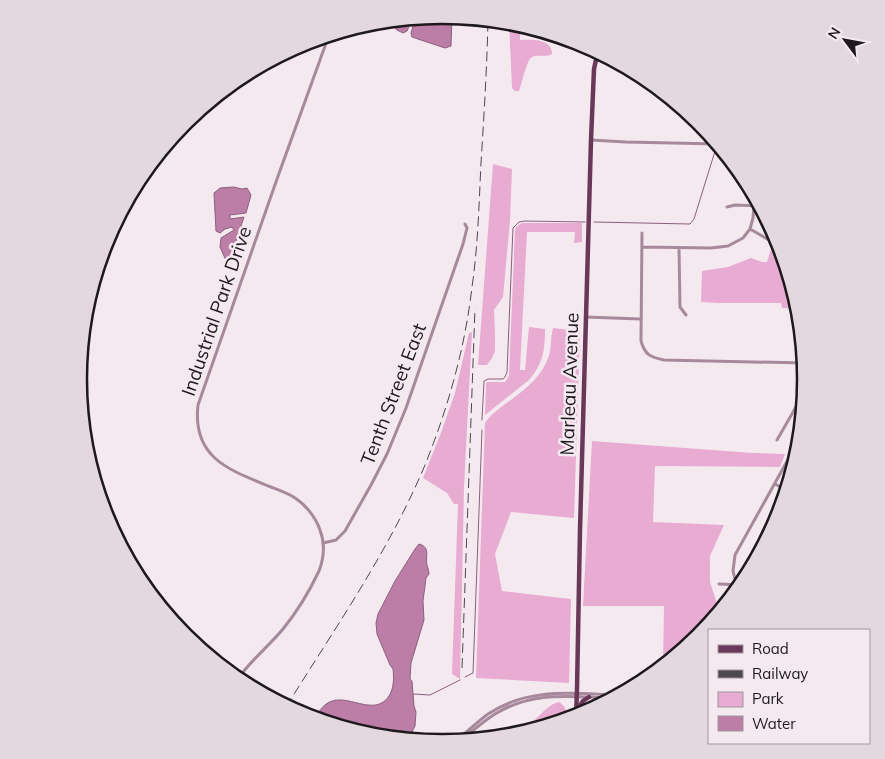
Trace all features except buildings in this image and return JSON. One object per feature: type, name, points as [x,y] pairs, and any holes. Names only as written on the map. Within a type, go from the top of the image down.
[{"type":"main road","name":"Marleau Avenue","points":[[576,709],[591,140],[594,70],[596,58]]},
{"type":"main road","points":[[581,707],[588,697]]},
{"type":"street","name":"Industrial Park Drive","points":[[323,543],[321,532],[313,516],[297,499],[231,470],[220,464],[212,456],[200,435],[197,415],[203,386],[326,44]]},
{"type":"street","points":[[591,140],[709,144]]},
{"type":"street","points":[[727,207],[753,205]]},
{"type":"street","points":[[642,247],[711,248],[728,246],[743,238],[750,230],[754,207]]},
{"type":"street","name":"Tenth Street East","points":[[323,543],[336,540],[345,531],[387,454],[406,408],[463,244],[467,228],[465,224]]},
{"type":"street","points":[[750,230],[770,241]]},
{"type":"street","points":[[642,233],[641,341],[648,355],[664,360],[797,362]]},
{"type":"street","points":[[680,248],[680,307],[686,315]]},
{"type":"street","points":[[586,317],[640,320]]},
{"type":"street","points":[[777,440],[797,405]]},
{"type":"street","points":[[735,581],[735,555],[789,458]]},
{"type":"street","points":[[775,484],[781,487]]},
{"type":"street","points":[[243,673],[283,629],[299,605],[319,570],[323,556],[323,543]]},
{"type":"street","points":[[719,584],[733,585]]},
{"type":"street","points":[[464,734],[490,713],[515,700],[554,693],[603,698]]},
{"type":"street","points":[[469,734],[483,722],[508,707],[521,702],[554,696],[607,695]]},
{"type":"green space","points":[[509,31],[520,33],[520,40],[540,41],[549,45],[552,54],[532,57],[526,68],[519,91],[515,91],[512,88]]},
{"type":"green space","points":[[493,164],[512,169],[510,220],[503,297],[494,310],[495,351],[487,365],[478,365]]},
{"type":"green space","points":[[522,223],[582,223],[582,242],[574,243],[575,232],[527,232],[520,370],[525,370],[529,327],[545,329],[542,356],[534,374],[529,380],[485,415],[487,382],[505,382],[509,376],[515,230]]},
{"type":"green space","points":[[772,246],[786,287],[791,308],[782,308],[781,303],[701,302],[702,271],[728,267],[751,258],[767,262]]},
{"type":"green space","points":[[553,328],[580,331],[574,518],[511,512],[495,554],[502,591],[571,599],[569,683],[476,678],[485,423],[493,414],[528,386],[544,368],[550,352]]},
{"type":"green space","points":[[472,332],[464,487],[460,679],[452,674],[458,504],[454,504],[447,493],[423,478],[455,393],[469,333]]},
{"type":"green space","points":[[592,441],[785,454],[780,467],[655,466],[653,522],[724,525],[710,556],[710,582],[717,605],[694,631],[663,659],[664,606],[583,606]]},
{"type":"green space","points":[[559,702],[563,705],[566,713],[531,724],[545,710]]},
{"type":"water","points":[[452,24],[451,46],[445,48],[412,37],[413,26]]},
{"type":"water","points":[[409,26],[407,31],[403,33],[394,27]]},
{"type":"water","points":[[220,188],[247,188],[251,195],[246,213],[230,215],[230,219],[244,217],[228,265],[220,247],[221,238],[234,230],[232,227],[220,233],[216,231],[214,193]]},
{"type":"water","points":[[419,544],[425,547],[429,574],[426,578],[423,601],[424,620],[411,663],[410,679],[412,681],[416,712],[415,726],[411,733],[350,723],[319,713],[323,707],[331,701],[341,700],[372,705],[381,703],[389,696],[392,690],[393,669],[377,634],[376,623],[378,614],[395,581]]},
{"type":"waterway","points":[[594,222],[690,224],[694,219],[715,151]]},
{"type":"waterway","points":[[482,420],[484,381],[488,379],[503,379],[507,372],[513,228],[519,222],[525,221],[585,222]]},
{"type":"waterway","points":[[465,677],[473,673],[482,430]]},
{"type":"waterway","points":[[413,694],[430,695],[460,680]]},
{"type":"railway","points":[[290,701],[360,589],[395,528],[425,465],[448,400],[465,333],[476,256],[488,27]]},
{"type":"railway","points":[[462,668],[475,308]]}]
